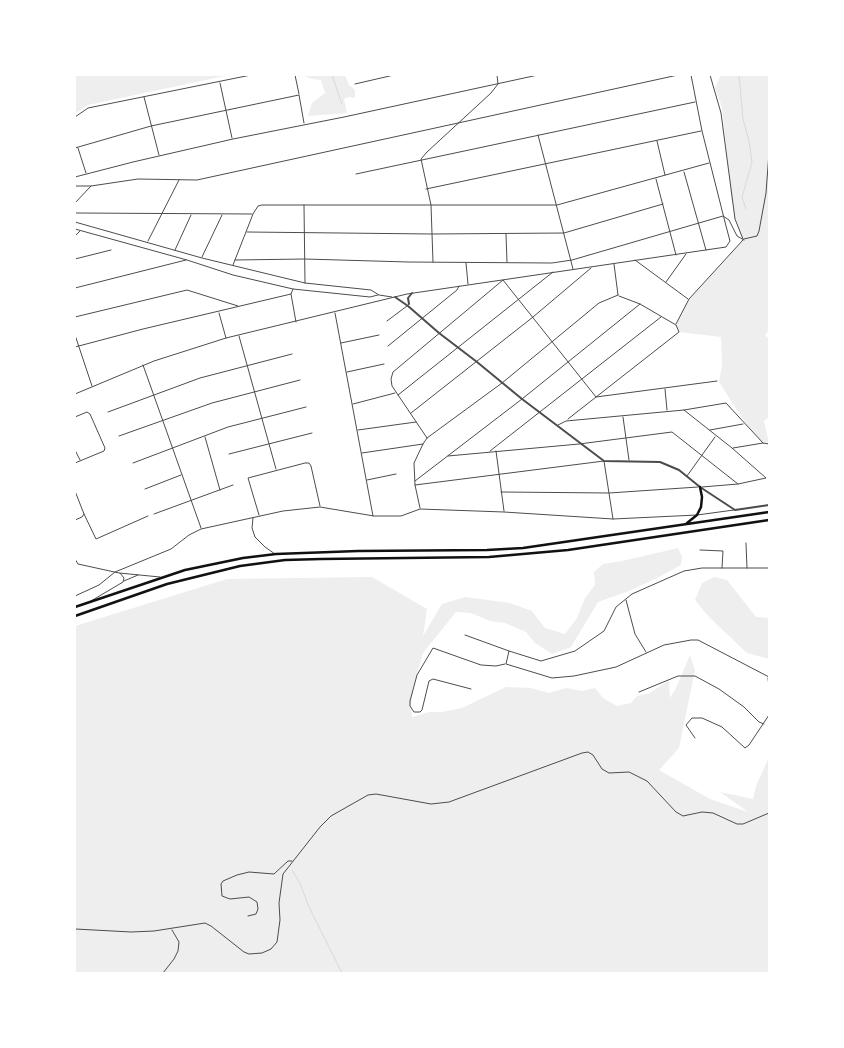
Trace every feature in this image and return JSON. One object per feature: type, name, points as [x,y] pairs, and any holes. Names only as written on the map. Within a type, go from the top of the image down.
[{"type":"highway","points":[[686,524],[697,515],[702,500],[700,487]]},
{"type":"highway","points":[[75,607],[185,570],[243,558],[276,554],[358,550],[486,550],[523,548],[769,512]]},
{"type":"highway","points":[[75,616],[176,581],[240,566],[284,560],[489,557],[568,550],[769,520]]},
{"type":"highway","points":[[657,536],[654,532],[663,528]]},
{"type":"highway","points":[[382,551],[384,558]]},
{"type":"street","points":[[75,118],[88,108],[251,75]]},
{"type":"street","points":[[295,75],[304,124]]},
{"type":"street","points":[[355,84],[394,75]]},
{"type":"street","points":[[421,160],[491,93],[498,84],[497,75]]},
{"type":"street","points":[[75,177],[233,139],[538,75]]},
{"type":"street","points":[[75,186],[91,186],[138,179],[197,180],[678,75]]},
{"type":"street","points":[[75,394],[143,365],[226,338],[412,293],[726,247],[730,241],[702,131],[691,75]]},
{"type":"street","points":[[710,75],[721,114],[735,219],[744,240]]},
{"type":"street","points":[[220,82],[233,139]]},
{"type":"street","points":[[75,148],[151,126],[299,95]]},
{"type":"street","points":[[144,97],[159,156]]},
{"type":"street","points":[[356,174],[696,102]]},
{"type":"street","points":[[426,189],[702,131]]},
{"type":"street","points":[[538,135],[572,260],[573,270]]},
{"type":"street","points":[[657,140],[665,176]]},
{"type":"street","points":[[78,147],[86,174]]},
{"type":"street","points":[[676,325],[689,299],[744,240],[757,236],[760,231],[766,193],[769,153]]},
{"type":"street","points":[[421,160],[431,205],[433,262]]},
{"type":"street","points":[[233,265],[253,214],[258,206],[262,204],[557,205],[710,163]]},
{"type":"street","points":[[684,171],[706,250]]},
{"type":"street","points":[[656,178],[676,255]]},
{"type":"street","points":[[147,242],[179,180]]},
{"type":"street","points":[[75,203],[91,186]]},
{"type":"street","points":[[304,204],[305,283]]},
{"type":"street","points":[[246,232],[564,233],[662,204]]},
{"type":"street","points":[[75,213],[253,214]]},
{"type":"street","points":[[202,258],[222,214]]},
{"type":"street","points":[[175,250],[191,215]]},
{"type":"street","points":[[723,216],[729,220],[736,236],[744,240]]},
{"type":"street","points":[[235,260],[305,259],[552,263],[572,260],[723,216]]},
{"type":"street","points":[[75,222],[202,258],[305,283],[371,290],[379,295]]},
{"type":"street","points":[[75,229],[187,260],[233,275],[293,289],[370,297],[379,295],[395,297],[409,306],[439,334],[556,426],[604,461],[613,519]]},
{"type":"street","points":[[75,236],[81,231]]},
{"type":"street","points":[[506,234],[507,262]]},
{"type":"street","points":[[75,259],[111,250]]},
{"type":"street","points":[[666,282],[687,253]]},
{"type":"street","points":[[634,259],[689,299]]},
{"type":"street","points":[[75,288],[187,260]]},
{"type":"street","points":[[466,262],[468,284]]},
{"type":"street","points":[[614,263],[618,295]]},
{"type":"street","points":[[410,413],[533,317],[591,267]]},
{"type":"street","points":[[352,404],[396,394],[554,272]]},
{"type":"street","points":[[503,280],[596,397]]},
{"type":"street","points":[[428,438],[392,386],[391,379],[395,369],[503,280]]},
{"type":"street","points":[[388,346],[457,290],[460,285]]},
{"type":"street","points":[[293,289],[291,294],[296,322]]},
{"type":"street","points":[[75,317],[187,290],[239,306]]},
{"type":"street","points":[[409,306],[408,298],[412,293]]},
{"type":"street","points":[[75,347],[291,294]]},
{"type":"street","points":[[420,509],[414,481],[414,463],[428,438],[502,383],[599,303],[618,295],[640,304],[676,325],[679,332],[566,421],[556,426]]},
{"type":"street","points":[[414,481],[522,399],[640,304]]},
{"type":"street","points":[[387,321],[409,306]]},
{"type":"street","points":[[219,312],[226,338]]},
{"type":"street","points":[[334,312],[374,516]]},
{"type":"street","points":[[490,451],[661,317]]},
{"type":"street","points":[[238,335],[276,470]]},
{"type":"street","points":[[340,343],[379,335]]},
{"type":"street","points":[[75,336],[92,387]]},
{"type":"street","points":[[108,412],[200,378],[292,354]]},
{"type":"street","points":[[347,372],[384,364]]},
{"type":"street","points":[[143,365],[201,529]]},
{"type":"street","points":[[119,436],[212,403],[300,380]]},
{"type":"street","points":[[596,397],[717,381]]},
{"type":"street","points":[[664,389],[667,412]]},
{"type":"street","points":[[566,421],[667,412],[726,403],[762,443]]},
{"type":"street","points":[[133,463],[228,427],[306,407]]},
{"type":"street","points":[[501,492],[609,493],[738,484],[766,478],[684,410]]},
{"type":"street","points":[[75,417],[87,412],[90,414],[105,448],[104,451],[75,463]]},
{"type":"street","points":[[622,416],[629,462]]},
{"type":"street","points":[[357,430],[416,422]]},
{"type":"street","points":[[708,430],[743,424]]},
{"type":"street","points":[[448,456],[496,450],[579,444],[672,432],[738,484]]},
{"type":"street","points":[[229,454],[312,433]]},
{"type":"street","points":[[204,436],[220,490]]},
{"type":"street","points":[[686,476],[716,436]]},
{"type":"street","points":[[732,448],[762,443],[769,444]]},
{"type":"street","points":[[362,453],[423,444]]},
{"type":"street","points":[[75,450],[80,461]]},
{"type":"street","points":[[496,450],[504,512]]},
{"type":"street","points":[[415,485],[604,461],[660,462],[679,470],[734,510]]},
{"type":"street","points":[[259,516],[248,478],[309,463],[320,507]]},
{"type":"street","points":[[366,480],[396,474]]},
{"type":"street","points":[[145,489],[181,475]]},
{"type":"street","points":[[154,514],[233,486]]},
{"type":"street","points":[[75,491],[96,539],[148,516]]},
{"type":"street","points":[[75,596],[99,585],[115,572],[171,550],[189,535],[201,529],[259,516],[320,507],[374,516],[401,516],[420,509],[613,519],[697,515],[769,505]]},
{"type":"street","points":[[75,520],[84,514]]},
{"type":"street","points":[[254,518],[252,528],[255,536],[264,547],[276,554]]},
{"type":"street","points":[[746,543],[747,568]]},
{"type":"street","points":[[700,550],[722,551],[722,568]]},
{"type":"street","points":[[75,559],[78,564],[119,573],[161,578]]},
{"type":"street","points":[[465,635],[541,661],[575,651],[604,631],[616,607],[632,594],[684,571],[702,568],[769,568]]},
{"type":"street","points":[[119,573],[124,577],[124,581]]},
{"type":"street","points":[[88,603],[124,581],[139,575]]},
{"type":"street","points":[[626,600],[635,634],[647,653]]},
{"type":"street","points":[[471,689],[433,679],[429,681],[422,710],[414,712],[410,706],[417,675],[433,648],[480,665],[496,666],[506,664],[552,678],[574,676],[616,667],[672,643],[698,640],[768,677],[769,686]]},
{"type":"street","points":[[506,664],[509,651]]},
{"type":"street","points":[[639,692],[678,676],[696,676],[734,699],[759,722],[764,724]]},
{"type":"street","points":[[695,738],[686,725],[692,718],[702,718],[722,727],[745,748],[749,746],[769,715]]},
{"type":"street","points":[[75,929],[131,932],[208,924],[249,954],[271,949],[277,942],[283,874],[331,816],[368,795],[376,794],[430,804],[449,802],[575,755],[588,752],[593,755],[602,769],[609,773],[630,772],[647,781],[676,812],[683,816],[702,812],[713,813],[737,824],[743,824],[769,813]]},
{"type":"street","points":[[248,916],[256,914],[258,909],[257,902],[249,897],[230,899],[222,896],[221,884],[223,881],[249,872],[274,874],[288,861],[292,861]]},
{"type":"street","points":[[163,973],[178,951],[179,942],[171,929]]},
{"type":"shaded area","points":[[75,75],[229,75],[88,105],[75,114]]},
{"type":"shaded area","points":[[301,75],[345,75],[349,85],[355,90],[355,98],[349,97],[344,99],[347,113],[308,116],[312,103],[325,93],[321,80]]},
{"type":"shaded area","points":[[721,75],[769,75],[769,330],[765,335],[769,339],[769,417],[764,421],[769,443],[762,442],[746,424],[719,382],[722,365],[721,337],[679,332],[676,325],[689,299],[743,240],[735,219],[722,107],[715,88]]},
{"type":"shaded area","points":[[678,548],[682,557],[681,565],[629,591],[598,602],[571,647],[552,654],[535,643],[526,632],[505,623],[490,621],[471,613],[456,612],[423,653],[414,685],[411,704],[412,717],[429,712],[442,712],[462,708],[506,687],[531,688],[549,693],[566,688],[582,691],[595,688],[603,698],[617,706],[631,703],[637,696],[650,693],[669,680],[670,698],[690,655],[695,670],[679,748],[659,770],[710,799],[748,812],[720,792],[753,799],[756,786],[769,757],[769,973],[75,973],[75,626],[227,579],[372,577],[427,609],[423,636],[442,604],[465,597],[510,603],[532,611],[545,628],[565,634],[577,618],[585,598],[595,585],[594,572],[603,564]]},
{"type":"shaded area","points":[[714,577],[727,580],[756,617],[769,618],[769,659],[747,653],[708,616],[695,600],[702,583]]},
{"type":"waterway","points":[[332,75],[342,104]]},
{"type":"waterway","points":[[739,75],[743,119],[752,162],[742,197],[746,209]]},
{"type":"waterway","points":[[292,870],[300,883],[309,907],[342,973]]}]
